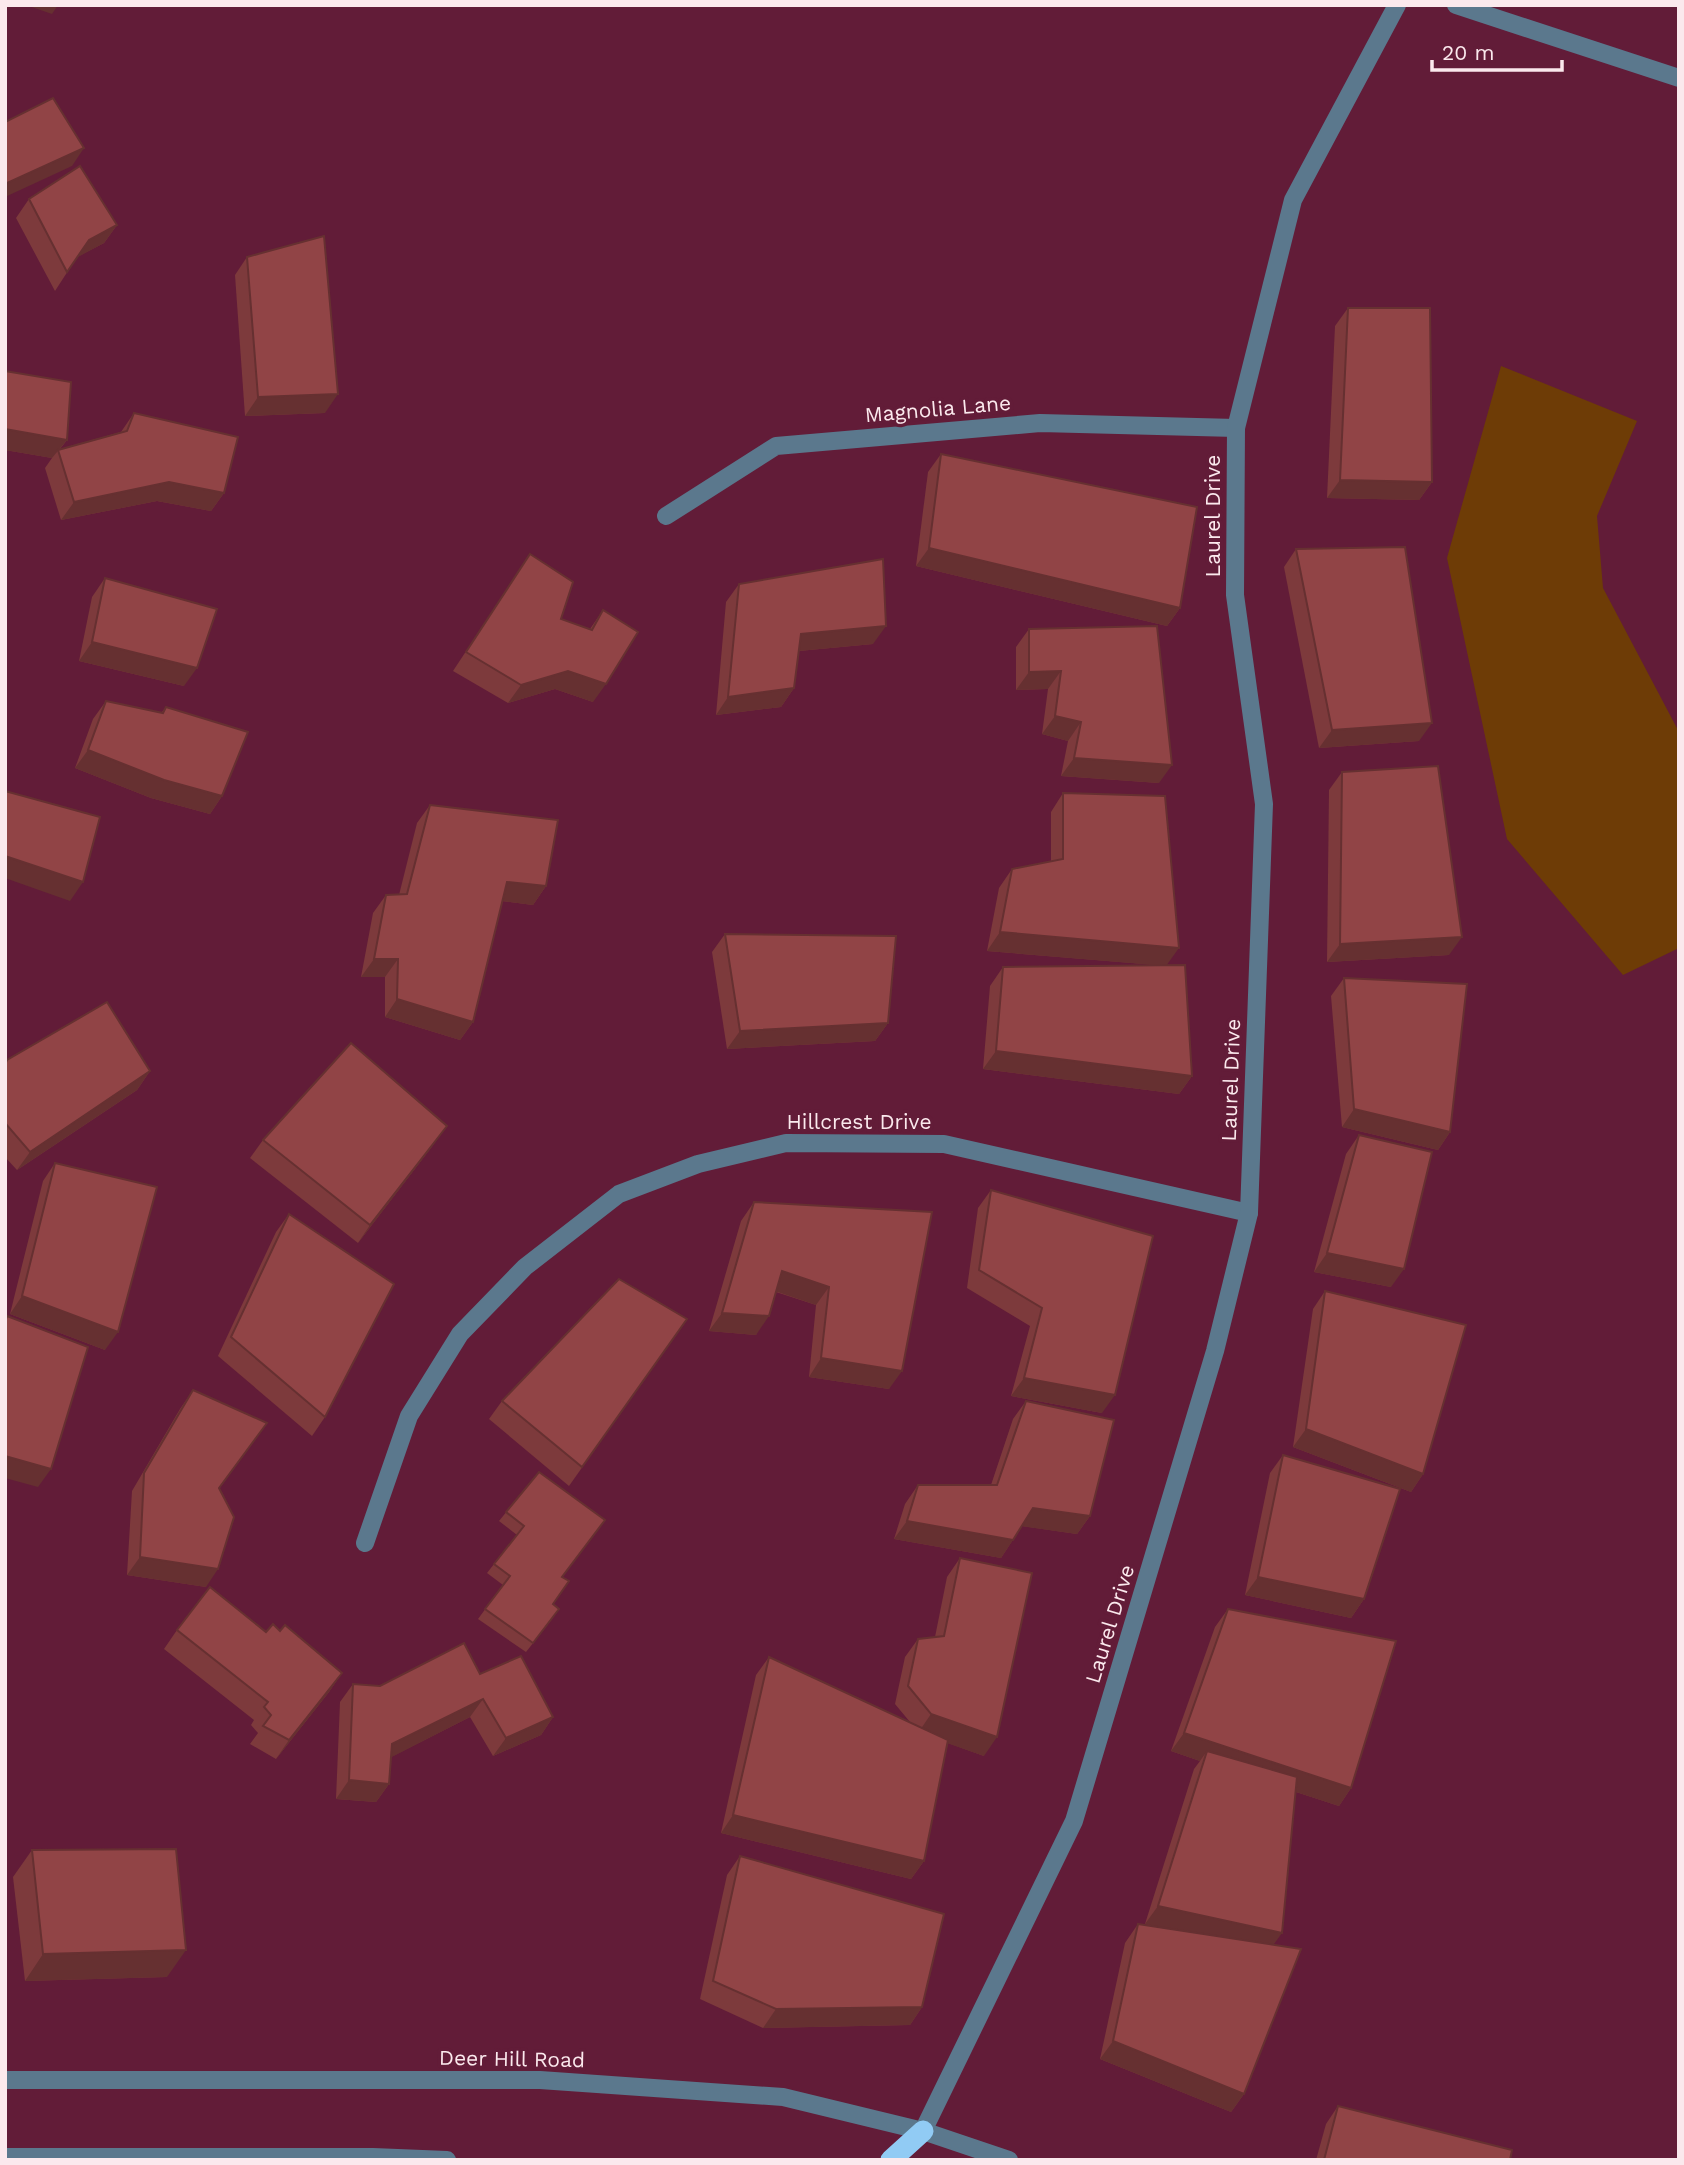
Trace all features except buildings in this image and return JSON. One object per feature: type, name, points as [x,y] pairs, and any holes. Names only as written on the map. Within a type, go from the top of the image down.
[{"type":"highway","points":[[891,2160],[923,2131]]},
{"type":"highway","points":[[918,2160],[923,2131]]},
{"type":"street","name":"Laurel Drive","points":[[923,2131],[1074,1821],[1212,1364],[1250,1213],[1264,804],[1235,595],[1236,428],[1293,200],[1397,5]]},
{"type":"street","points":[[1456,5],[1679,78]]},
{"type":"street","name":"Magnolia Lane","points":[[666,516],[776,446],[1040,423],[1236,428]]},
{"type":"street","name":"Hillcrest Drive","points":[[365,1543],[409,1416],[460,1334],[525,1267],[619,1194],[698,1164],[786,1143],[944,1144],[1250,1213]]},
{"type":"street","name":"Deer Hill Road","points":[[5,2080],[540,2080],[783,2097],[923,2131],[1009,2160]]},
{"type":"street","points":[[5,2157],[447,2160]]},
{"type":"shaded area","points":[[1501,366],[1637,421],[1597,516],[1603,588],[1679,732],[1679,948],[1623,975],[1507,839],[1447,558]]}]
